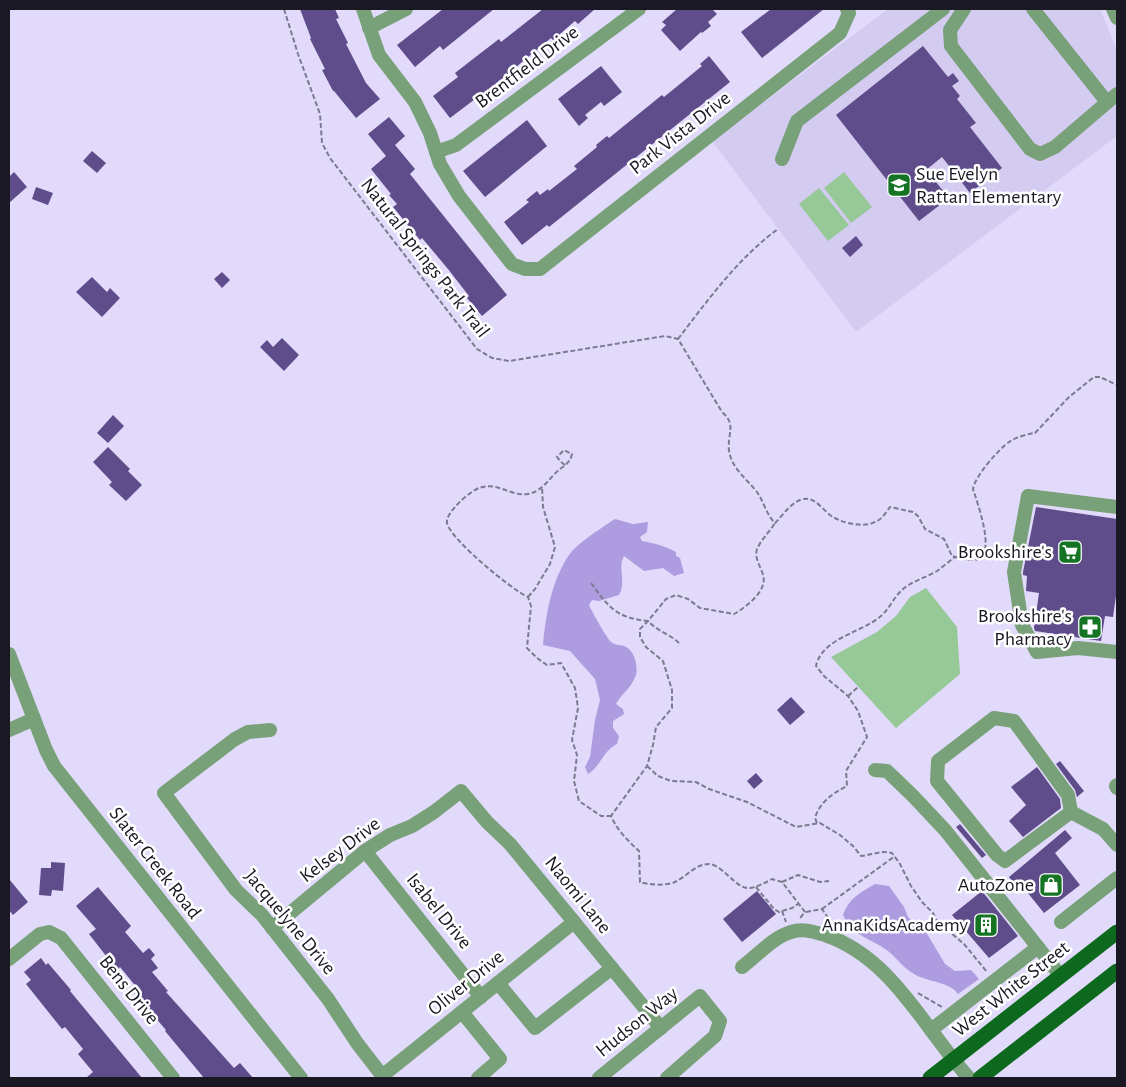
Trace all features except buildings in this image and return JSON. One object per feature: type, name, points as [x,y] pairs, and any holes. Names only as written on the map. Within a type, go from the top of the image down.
[{"type":"main road","name":"West White Street","points":[[930,1078],[1117,932]]},
{"type":"main road","points":[[980,1078],[1117,971]]},
{"type":"street","points":[[363,9],[379,55],[415,102],[430,133],[436,152]]},
{"type":"street","points":[[369,28],[406,9]]},
{"type":"street","name":"Brentfield Drive","points":[[436,152],[456,145],[639,9]]},
{"type":"street","points":[[782,159],[797,121],[943,9]]},
{"type":"street","points":[[964,9],[950,30],[951,46],[1030,149],[1040,154],[1055,146],[1112,98],[1033,9]]},
{"type":"street","points":[[1113,9],[1117,18]]},
{"type":"street","name":"Park Vista Drive","points":[[436,152],[440,164],[458,196],[512,264],[525,269],[540,268],[840,33],[848,11]]},
{"type":"street","points":[[1117,507],[1028,496],[1014,572],[1022,625],[1037,652],[1078,648],[1117,652]]},
{"type":"street","name":"Slater Creek Road","points":[[9,654],[54,766],[301,1078]]},
{"type":"street","points":[[994,718],[1014,721],[1068,794],[1071,812],[1004,861],[937,782],[938,762],[994,718]]},
{"type":"street","points":[[9,730],[34,719]]},
{"type":"street","name":"Jacquelyne Drive","points":[[270,730],[248,732],[235,739],[164,793],[236,890],[272,928],[328,999],[357,1043],[383,1077]]},
{"type":"street","points":[[875,770],[887,771],[941,826],[1060,975]]},
{"type":"street","name":"Kelsey Drive","points":[[272,928],[366,851],[390,836],[412,826],[461,791]]},
{"type":"street","name":"Naomi Lane","points":[[461,791],[487,822],[510,844],[661,1028]]},
{"type":"street","points":[[1071,812],[1103,829],[1117,845]]},
{"type":"street","name":"Isabel Drive","points":[[366,851],[481,996]]},
{"type":"street","points":[[1061,922],[1117,878]]},
{"type":"street","name":"Oliver Drive","points":[[383,1077],[574,922]]},
{"type":"street","points":[[742,967],[783,935],[794,931],[808,930],[841,941],[862,954],[899,988],[953,1060],[969,1078]]},
{"type":"street","name":"Bens Drive","points":[[9,959],[40,934],[49,932],[61,938],[173,1078]]},
{"type":"street","points":[[931,1030],[1038,947]]},
{"type":"street","points":[[498,982],[536,1028],[612,968]]},
{"type":"street","name":"Hudson Way","points":[[599,1078],[700,996],[720,1021],[716,1036],[667,1078]]},
{"type":"street","points":[[462,1012],[500,1059],[478,1078]]},
{"type":"path","name":"Natural Springs Park Trail","points":[[284,9],[320,114],[322,143],[330,158],[477,349],[492,358],[510,361],[665,336],[678,339]]},
{"type":"path","points":[[775,522],[758,493],[742,477],[735,466],[729,452],[731,425],[729,418],[722,412],[678,339],[701,307],[750,253],[778,229]]},
{"type":"path","points":[[611,816],[647,766],[656,727],[672,708],[673,700],[669,677],[663,661],[646,647],[640,637],[640,629],[666,600],[676,595],[688,599],[700,608],[734,614],[747,606],[764,584],[764,577],[756,557],[757,549],[775,522],[796,501],[806,498],[817,503],[832,516],[843,522],[870,525],[879,521],[890,507],[914,512],[925,529],[944,538],[952,556],[978,560],[986,551],[984,526],[973,489],[974,484],[989,462],[1009,442],[1035,433],[1069,398],[1094,377],[1100,377],[1117,385]]},
{"type":"path","points":[[566,464],[560,462],[557,457],[564,450],[572,454],[569,462],[542,486],[527,495],[491,485],[480,487],[467,495],[447,519],[450,530],[458,540],[505,582],[528,598],[531,606],[527,648],[544,664],[561,663],[575,688],[578,708],[572,740],[577,755],[574,781],[579,801],[601,816],[611,816]]},
{"type":"path","points":[[528,598],[550,564],[555,547],[543,507],[542,486]]},
{"type":"path","points":[[955,557],[939,570],[911,584],[900,592],[882,616],[827,647],[818,658],[816,666],[824,676],[848,696],[863,721],[867,737],[846,771],[847,786],[835,792],[816,812],[815,818],[818,823],[840,834],[861,856],[887,852],[895,856],[922,902],[938,921],[964,944],[994,982]]},
{"type":"path","points":[[591,583],[607,605],[617,612],[638,620],[648,621],[653,626],[672,636],[679,643]]},
{"type":"path","points":[[848,696],[858,687]]},
{"type":"path","points":[[647,766],[651,771],[671,781],[696,782],[709,789],[747,802],[796,827],[818,823]]},
{"type":"path","points":[[611,816],[626,840],[639,851],[640,882],[648,885],[674,883],[700,866],[710,863],[739,886],[748,889],[772,879],[782,882],[806,912],[796,924],[794,931]]},
{"type":"path","points":[[822,909],[895,856]]},
{"type":"path","points":[[782,882],[798,875],[820,882],[829,881]]},
{"type":"path","points":[[756,887],[778,912],[798,904]]},
{"type":"shaded area","name":"Sue Evelyn Rattan Elementary","points":[[888,9],[1100,9],[1117,50],[1117,136],[856,332],[712,141]]},
{"type":"shaded area","points":[[615,519],[633,524],[648,522],[647,532],[640,537],[642,541],[664,546],[676,552],[676,556],[680,558],[684,573],[674,576],[663,568],[644,571],[624,556],[621,565],[622,585],[619,595],[599,601],[592,600],[589,605],[611,642],[626,647],[632,652],[637,668],[634,680],[616,704],[623,709],[624,714],[613,721],[613,728],[619,736],[617,744],[608,751],[588,774],[585,767],[590,757],[600,700],[595,679],[570,651],[543,645],[550,598],[563,565],[578,545]]},
{"type":"shaded area","points":[[875,884],[889,886],[904,907],[908,917],[920,929],[926,932],[945,964],[955,971],[971,970],[979,979],[958,994],[950,987],[919,977],[910,972],[888,951],[857,933],[843,915],[845,909],[856,896]]},
{"type":"green space","points":[[844,172],[872,207],[851,223],[824,188]]},
{"type":"green space","points":[[819,188],[849,225],[828,241],[799,204]]},
{"type":"green space","points":[[926,588],[957,627],[960,674],[896,728],[831,657],[877,632],[896,616],[910,597]]},
{"type":"place","name":"Sue Evelyn Rattan Elementary","points":[[899,185]]},
{"type":"place","name":"Brookshire's","points":[[1070,552]]},
{"type":"place","name":"Brookshire's Pharmacy","points":[[1090,627]]},
{"type":"place","name":"AutoZone","points":[[1051,885]]},
{"type":"place","name":"AnnaKidsAcademy","points":[[986,925]]}]
